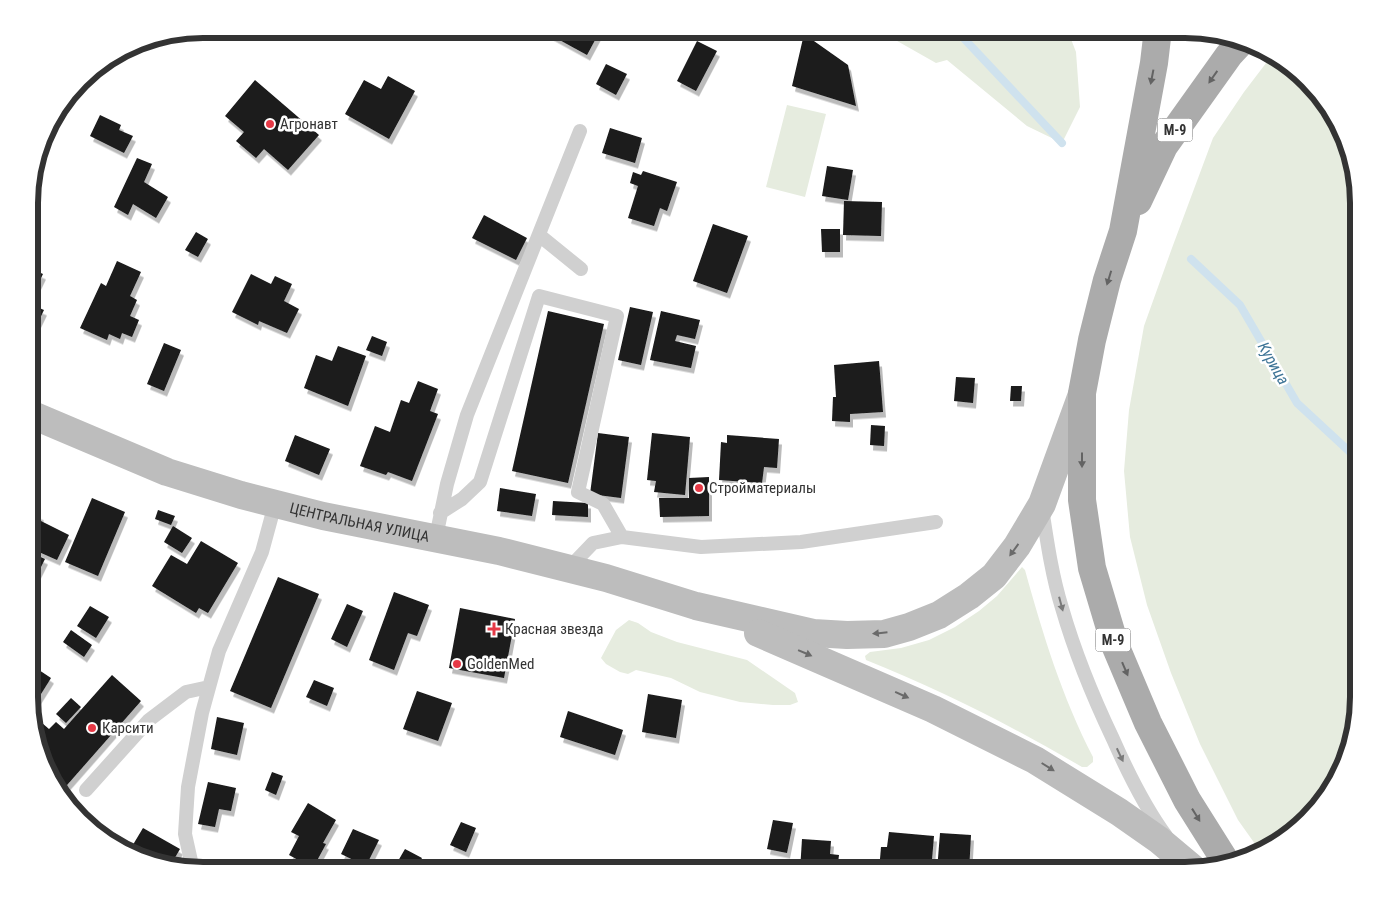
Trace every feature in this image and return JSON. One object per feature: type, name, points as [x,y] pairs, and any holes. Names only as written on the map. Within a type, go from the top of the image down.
[{"type":"main road","name":"М-9","points":[[696,606],[813,632],[847,635],[884,634],[909,627],[939,615],[969,596],[994,576],[1017,546],[1042,504],[1082,393],[1092,340],[1123,231],[1157,38]]},
{"type":"main road","name":"М-9","points":[[1123,231],[1164,146],[1237,46]]},
{"type":"main road","name":"М-9","points":[[1082,393],[1082,500],[1092,568],[1115,645],[1148,723],[1187,800],[1223,858]]},
{"type":"main road","name":"ЦЕНТРАЛЬНАЯ УЛИЦА","points":[[38,417],[167,472],[274,504],[323,516],[438,525],[499,550],[606,578],[696,606]]},
{"type":"main road","points":[[696,606],[933,709],[1035,760],[1119,812],[1185,862]]},
{"type":"lane","points":[[438,525],[446,484],[467,415],[580,131]]},
{"type":"lane","points":[[538,235],[581,269]]},
{"type":"lane","points":[[438,525],[480,482],[539,296],[618,316],[578,492],[603,504],[622,538]]},
{"type":"lane","points":[[191,861],[185,834],[188,787],[202,713],[219,651],[262,552],[274,504]]},
{"type":"lane","points":[[1042,504],[1049,556],[1059,599],[1080,662],[1130,776],[1158,824],[1187,862]]},
{"type":"lane","points":[[569,568],[593,543],[622,538],[701,547],[800,542],[936,522]]},
{"type":"lane","points":[[86,790],[149,720],[186,692],[209,687]]},
{"type":"shaded area","points":[[892,38],[1071,38],[1076,52],[1080,107],[1062,143],[1027,126],[947,60],[936,63]]},
{"type":"shaded area","points":[[1268,61],[1293,78],[1315,102],[1332,130],[1341,149],[1349,192],[1349,708],[1346,730],[1341,751],[1332,770],[1322,789],[1309,806],[1285,828],[1256,846],[1238,820],[1200,744],[1171,673],[1147,605],[1130,537],[1124,471],[1129,410],[1144,326],[1213,138]]},
{"type":"shaded area","points":[[787,105],[826,114],[805,197],[766,187]]},
{"type":"shaded area","points":[[1022,567],[1025,570],[1046,642],[1063,689],[1093,757],[1093,762],[1087,767],[1082,767],[1003,723],[949,696],[866,660],[865,656],[870,652],[901,648],[929,640],[955,627],[997,596]]},
{"type":"shaded area","points":[[629,620],[638,623],[651,632],[677,642],[747,660],[795,693],[798,702],[790,705],[773,705],[740,702],[700,692],[671,678],[636,670],[628,674],[620,672],[606,664],[601,658],[616,630]]},
{"type":"building","points":[[556,38],[596,38],[587,55]]},
{"type":"building","points":[[803,38],[810,38],[848,65],[856,106],[792,86]]},
{"type":"building","points":[[697,41],[717,51],[696,91],[677,81]]},
{"type":"building","points":[[606,64],[627,74],[616,95],[596,84]]},
{"type":"building","points":[[388,76],[415,91],[389,139],[345,114],[364,80],[381,89]]},
{"type":"building","name":"Агронавт","points":[[255,80],[319,135],[288,170],[264,149],[256,158],[236,141],[244,132],[225,116]]},
{"type":"building","points":[[100,115],[121,125],[119,130],[133,136],[124,153],[90,136]]},
{"type":"building","points":[[610,128],[642,138],[635,163],[602,153]]},
{"type":"building","points":[[137,158],[152,164],[144,182],[168,197],[156,218],[133,204],[128,215],[114,207]]},
{"type":"building","points":[[827,166],[853,170],[848,200],[822,196]]},
{"type":"building","points":[[643,171],[677,182],[667,211],[660,208],[654,226],[628,218],[638,186],[630,183],[633,172],[641,175]]},
{"type":"building","points":[[844,201],[882,202],[881,236],[843,235]]},
{"type":"building","points":[[484,215],[527,238],[516,260],[472,238]]},
{"type":"building","points":[[713,224],[748,236],[727,293],[693,281]]},
{"type":"building","points":[[821,229],[840,229],[840,252],[822,252]]},
{"type":"building","points":[[196,232],[208,239],[198,257],[185,250]]},
{"type":"building","points":[[117,261],[141,272],[130,296],[137,300],[130,316],[139,320],[132,337],[122,333],[120,339],[109,334],[107,340],[80,328],[101,283],[106,286]]},
{"type":"building","points":[[38,272],[43,274],[38,284]]},
{"type":"building","points":[[251,274],[271,284],[275,276],[292,284],[284,301],[299,309],[287,333],[259,321],[258,325],[232,312]]},
{"type":"building","points":[[38,307],[44,310],[38,322]]},
{"type":"building","points":[[630,307],[653,312],[641,365],[618,360]]},
{"type":"building","points":[[548,311],[604,324],[568,483],[512,471]]},
{"type":"building","points":[[661,311],[700,320],[695,339],[677,335],[675,341],[696,346],[691,368],[650,360]]},
{"type":"building","points":[[372,336],[387,342],[382,356],[366,350]]},
{"type":"building","points":[[164,343],[181,350],[164,391],[147,384]]},
{"type":"building","points":[[338,346],[366,356],[348,406],[304,388],[316,355],[332,361]]},
{"type":"building","points":[[879,361],[883,412],[850,414],[850,422],[832,421],[833,397],[836,397],[834,365]]},
{"type":"building","points":[[956,377],[975,378],[973,403],[954,401]]},
{"type":"building","points":[[418,381],[438,389],[430,411],[438,414],[412,481],[388,472],[386,475],[360,466],[375,426],[390,432],[401,400],[409,403]]},
{"type":"building","points":[[1011,386],[1022,386],[1021,401],[1010,401]]},
{"type":"building","points":[[871,425],[885,426],[884,446],[870,445]]},
{"type":"building","points":[[598,433],[629,437],[621,498],[590,494]]},
{"type":"building","points":[[652,433],[690,437],[685,495],[654,492],[656,481],[647,480]]},
{"type":"building","points":[[295,435],[330,449],[319,475],[285,461]]},
{"type":"building","points":[[727,435],[779,439],[777,468],[764,467],[762,483],[719,480],[721,442],[727,443]]},
{"type":"building","name":"Стройматериалы","points":[[709,477],[709,516],[660,517],[659,498],[689,498],[689,478]]},
{"type":"building","points":[[500,488],[536,494],[532,516],[497,511]]},
{"type":"building","points":[[92,498],[125,512],[98,576],[65,562]]},
{"type":"building","points":[[553,501],[588,503],[588,517],[552,515]]},
{"type":"building","points":[[158,510],[175,516],[171,525],[155,519]]},
{"type":"building","points":[[38,514],[41,515],[39,520],[69,535],[57,560],[38,552]]},
{"type":"building","points":[[173,526],[192,538],[182,553],[164,542]]},
{"type":"building","points":[[201,541],[238,563],[208,613],[199,608],[196,613],[152,586],[171,555],[187,564]]},
{"type":"building","points":[[38,556],[45,559],[38,573]]},
{"type":"building","points":[[278,577],[319,594],[271,708],[230,691]]},
{"type":"building","points":[[394,592],[429,605],[417,636],[408,633],[394,670],[369,660]]},
{"type":"building","points":[[347,604],[363,611],[347,647],[331,639]]},
{"type":"building","points":[[90,606],[109,617],[96,638],[77,626]]},
{"type":"building","points":[[460,608],[515,619],[504,678],[449,668]]},
{"type":"building","points":[[71,630],[92,645],[84,657],[63,642]]},
{"type":"building","points":[[38,669],[51,678],[38,699]]},
{"type":"building","name":"Карсити","points":[[112,675],[141,701],[64,788],[50,761],[40,725],[42,723],[49,729],[56,722],[64,729]]},
{"type":"building","points":[[314,680],[334,688],[327,706],[306,697]]},
{"type":"building","points":[[417,691],[452,703],[438,741],[403,729]]},
{"type":"building","points":[[648,694],[682,700],[676,738],[642,732]]},
{"type":"building","points":[[71,698],[81,707],[66,723],[56,714]]},
{"type":"building","points":[[568,711],[623,730],[615,755],[560,737]]},
{"type":"building","points":[[217,717],[244,723],[237,755],[211,749]]},
{"type":"building","points":[[272,772],[283,776],[276,795],[265,790]]},
{"type":"building","points":[[208,782],[236,788],[231,811],[219,809],[215,827],[198,824]]},
{"type":"building","points":[[308,803],[336,820],[323,843],[326,844],[316,862],[302,862],[289,855],[299,836],[291,832]]},
{"type":"building","points":[[773,820],[793,823],[787,853],[767,849]]},
{"type":"building","points":[[461,822],[476,828],[466,852],[450,845]]},
{"type":"building","points":[[143,828],[180,849],[174,860],[149,854],[132,846]]},
{"type":"building","points":[[353,829],[379,840],[368,862],[358,862],[341,854]]},
{"type":"building","points":[[889,832],[934,836],[932,862],[880,862],[881,847],[887,847]]},
{"type":"building","points":[[940,833],[971,835],[970,862],[938,862]]},
{"type":"building","points":[[802,839],[831,841],[830,854],[839,855],[838,862],[801,862]]},
{"type":"building","points":[[405,849],[422,858],[420,862],[397,862]]},
{"type":"waterway","name":"Курица","points":[[963,38],[1062,143]]},
{"type":"waterway","name":"Курица","points":[[1191,259],[1240,305],[1297,403],[1349,451]]},
{"type":"place","name":"Агронавт","points":[[270,124]]},
{"type":"place","name":"Стройматериалы","points":[[699,488]]},
{"type":"place","name":"Красная звезда","points":[[494,629]]},
{"type":"place","name":"GoldenMed","points":[[457,664]]},
{"type":"place","name":"Карсити","points":[[92,728]]}]
